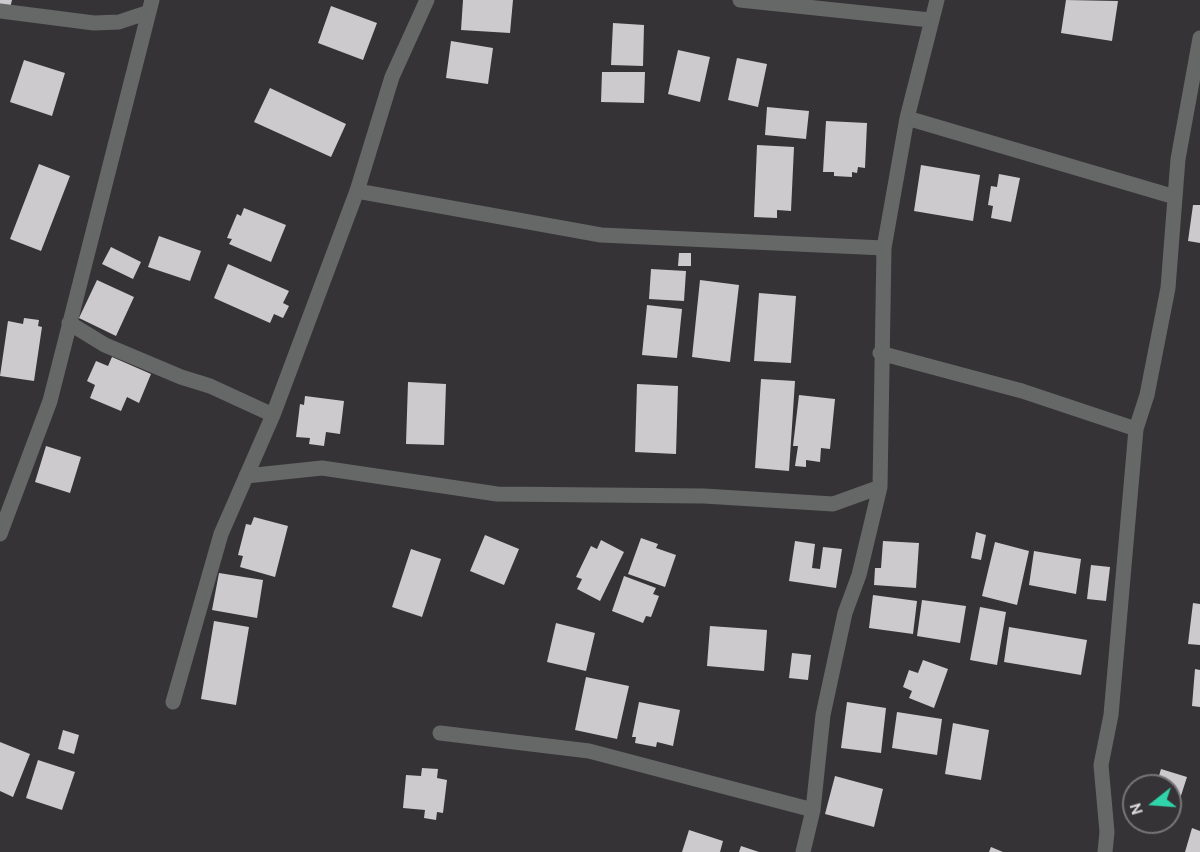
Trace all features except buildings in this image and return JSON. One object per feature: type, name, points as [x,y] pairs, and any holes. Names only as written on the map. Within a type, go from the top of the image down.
[{"type":"street","points":[[173,702],[221,534],[273,416],[357,191],[392,77],[427,0]]},
{"type":"street","points":[[740,0],[930,20]]},
{"type":"street","points":[[803,852],[813,810],[822,715],[845,613],[859,575],[880,487],[880,353],[884,248],[907,118],[930,20],[937,0]]},
{"type":"street","points":[[0,10],[94,23],[119,22],[151,6]]},
{"type":"street","points":[[0,534],[50,401],[151,6]]},
{"type":"street","points":[[1106,852],[1107,832],[1101,765],[1111,716],[1136,429],[1148,395],[1166,298],[1178,159],[1200,39]]},
{"type":"street","points":[[907,118],[1175,197]]},
{"type":"street","points":[[357,191],[602,235],[884,248]]},
{"type":"street","points":[[69,323],[105,345],[181,377],[210,386],[273,416]]},
{"type":"street","points":[[880,353],[1022,391],[1136,429]]},
{"type":"street","points":[[246,476],[322,468],[497,494],[704,496],[833,504],[880,487]]},
{"type":"street","points":[[440,733],[589,751],[813,810]]}]
